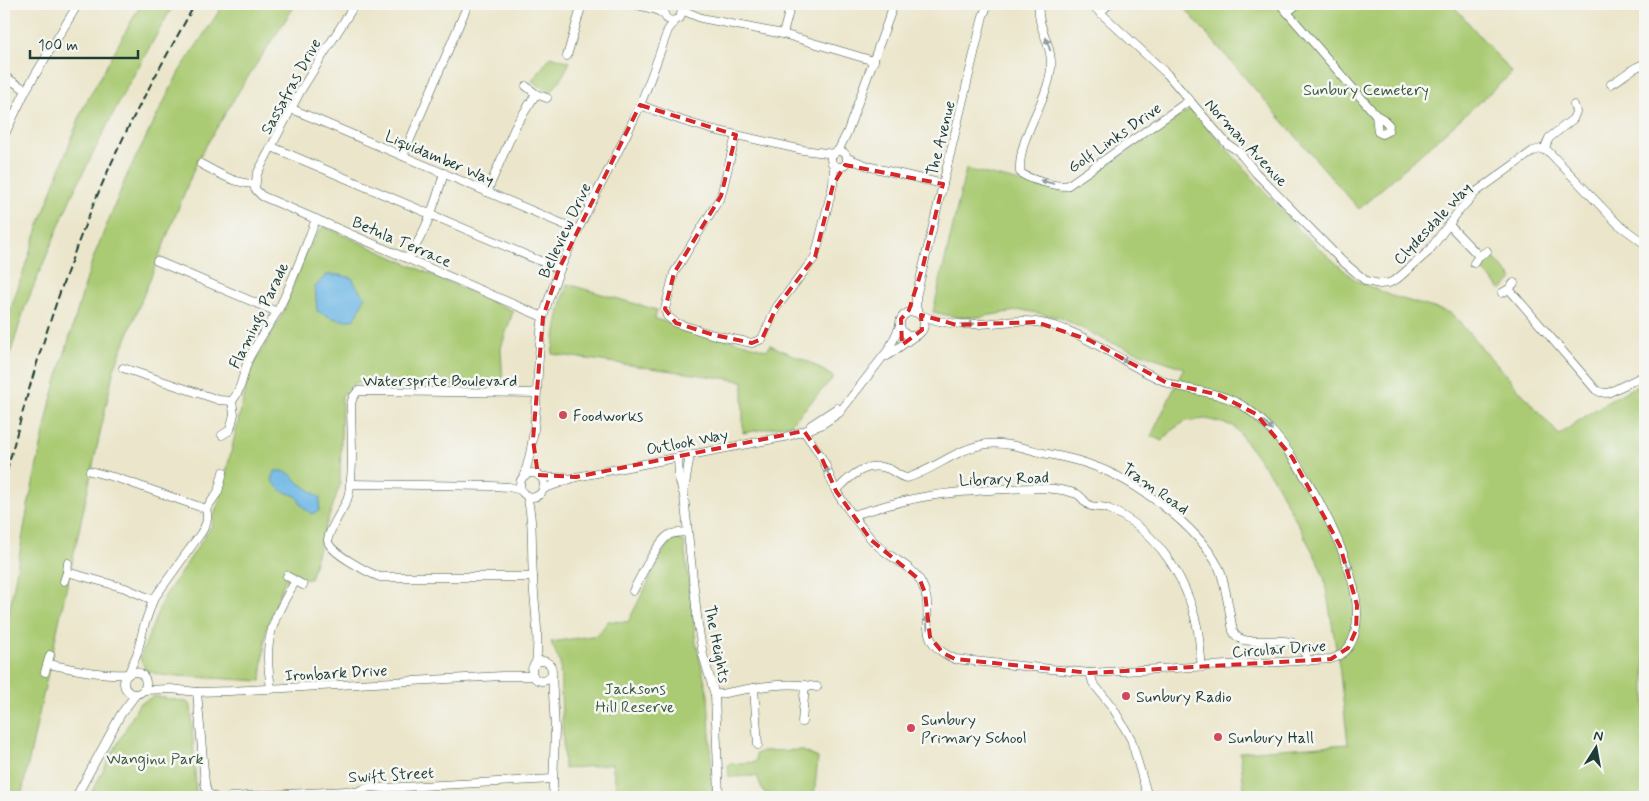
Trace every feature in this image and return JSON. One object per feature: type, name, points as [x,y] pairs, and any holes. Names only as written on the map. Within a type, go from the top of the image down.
[{"type":"street","points":[[4,136],[26,90],[78,4]]},
{"type":"street","name":"Sassafras Drive","points":[[255,184],[257,174],[301,90],[355,4]]},
{"type":"street","points":[[403,156],[468,4]]},
{"type":"street","points":[[567,56],[582,4]]},
{"type":"street","points":[[633,4],[643,6],[665,16],[669,20],[679,10],[701,18],[783,34],[874,61]]},
{"type":"street","points":[[783,34],[790,4]]},
{"type":"street","points":[[736,135],[721,196],[674,273],[664,309],[667,316],[676,323],[714,335],[752,343],[762,339],[776,308],[815,257],[847,133],[894,4]]},
{"type":"street","name":"The Avenue","points":[[920,314],[916,307],[916,297],[986,4]]},
{"type":"street","name":"Golf Links Drive","points":[[1039,4],[1040,25],[1050,49],[1051,69],[1045,90],[1026,135],[1020,165],[1020,172],[1023,175],[1067,186],[1190,100]]},
{"type":"street","name":"Norman Avenue","points":[[1091,4],[1167,74],[1227,144],[1238,151],[1256,173],[1341,260],[1366,281],[1389,284]]},
{"type":"street","points":[[1100,13],[1109,4]]},
{"type":"street","points":[[1280,4],[1376,115]]},
{"type":"street","points":[[1287,12],[1298,4]]},
{"type":"street","points":[[643,6],[667,5]]},
{"type":"street","name":"Belleview Drive","points":[[663,43],[667,5]]},
{"type":"street","name":"Belleview Drive","points":[[538,475],[534,462],[533,440],[543,317],[559,269],[632,124],[668,30],[679,10]]},
{"type":"street","points":[[1611,84],[1640,64],[1645,64]]},
{"type":"street","points":[[4,76],[26,90]]},
{"type":"street","points":[[526,86],[536,94],[547,98]]},
{"type":"street","points":[[487,192],[516,125],[536,94]]},
{"type":"street","points":[[640,105],[683,121],[736,135],[943,184]]},
{"type":"street","points":[[1574,105],[1576,112],[1574,119],[1549,138],[1544,150],[1548,151],[1618,224],[1645,244]]},
{"type":"street","name":"Liquidamber Way","points":[[292,109],[577,230]]},
{"type":"street","points":[[272,147],[559,269]]},
{"type":"street","name":"Clydesdale Way","points":[[1389,284],[1397,280],[1428,252],[1476,192],[1533,151],[1544,150]]},
{"type":"street","points":[[201,164],[234,181],[244,184],[255,184]]},
{"type":"street","points":[[408,258],[431,215],[444,174]]},
{"type":"street","name":"Betula Terrace","points":[[255,184],[255,189],[262,196],[543,317]]},
{"type":"street","name":"Flamingo Parade","points":[[222,435],[230,430],[235,398],[250,356],[277,312],[289,288],[316,219]]},
{"type":"street","points":[[1449,225],[1479,256]]},
{"type":"street","points":[[1474,263],[1479,256],[1487,251]]},
{"type":"street","points":[[157,261],[277,312]]},
{"type":"street","name":"The Avenue","points":[[905,314],[923,266]]},
{"type":"street","points":[[1508,288],[1596,390],[1609,393],[1645,375]]},
{"type":"street","points":[[912,312],[920,314],[924,326],[920,333],[908,335],[902,330],[900,326],[901,319],[905,314],[912,312]]},
{"type":"street","name":"Circular Drive","points":[[804,431],[820,454],[836,491],[877,546],[914,572],[920,580],[926,593],[927,626],[930,637],[943,653],[955,659],[1090,673],[1308,661],[1338,657],[1348,648],[1356,630],[1357,613],[1355,590],[1340,546],[1313,491],[1285,447],[1256,414],[1240,403],[1219,394],[1167,383],[1089,340],[1048,324],[1022,321],[957,325],[931,320],[920,314]]},
{"type":"street","name":"Outlook Way","points":[[538,475],[553,478],[576,477],[790,436],[804,431],[849,399],[889,349],[900,326]]},
{"type":"street","name":"Outlook Way","points":[[873,370],[893,351],[916,335]]},
{"type":"street","points":[[123,368],[219,400],[235,398]]},
{"type":"street","name":"Watersprite Boulevard","points":[[533,577],[380,577],[368,573],[330,546],[327,540],[349,494],[351,404],[353,397],[358,391],[536,393]]},
{"type":"street","name":"Belleview Drive","points":[[522,482],[533,440]]},
{"type":"street","name":"Tram Road","points":[[836,491],[850,476],[869,467],[878,466],[886,468],[899,476],[907,478],[964,450],[987,444],[1010,444],[1091,465],[1146,494],[1181,521],[1194,534],[1220,570],[1233,631],[1236,636],[1242,640],[1252,641],[1287,640],[1304,652],[1308,661]]},
{"type":"street","name":"The Heights","points":[[684,496],[689,461],[688,455]]},
{"type":"street","name":"The Heights","points":[[678,457],[679,478],[684,496],[701,641],[714,696],[719,797]]},
{"type":"street","points":[[90,471],[117,478],[206,509]]},
{"type":"street","points":[[206,509],[218,492],[223,472]]},
{"type":"street","points":[[350,484],[509,487],[522,482],[528,473],[538,475],[543,481],[541,492],[534,506],[532,523],[537,636],[535,664],[532,671],[548,690],[554,701]]},
{"type":"street","name":"Outlook Way","points":[[541,492],[576,477]]},
{"type":"street","points":[[522,482],[527,496],[532,523]]},
{"type":"street","name":"Library Road","points":[[853,515],[904,501],[952,493],[1039,488],[1079,495],[1088,505],[1109,508],[1132,522],[1153,540],[1169,559],[1185,591],[1195,619],[1202,667]]},
{"type":"street","points":[[527,496],[535,496],[541,492]]},
{"type":"street","points":[[76,797],[121,714],[125,702],[124,686],[137,654],[153,600],[204,528],[208,515],[206,509]]},
{"type":"street","points":[[633,591],[650,560],[667,536],[688,532]]},
{"type":"street","points":[[64,581],[68,563]]},
{"type":"street","points":[[67,572],[125,588],[153,600]]},
{"type":"street","points":[[287,576],[303,585]]},
{"type":"street","points":[[270,689],[268,656],[270,637],[276,618],[295,582]]},
{"type":"street","points":[[537,636],[542,655],[552,669],[555,728],[554,797]]},
{"type":"street","points":[[121,714],[146,684],[137,666],[137,654]]},
{"type":"street","points":[[50,655],[47,668],[115,675],[135,671],[143,676]]},
{"type":"street","points":[[535,664],[543,661],[549,663]]},
{"type":"street","name":"Ironbark Drive","points":[[502,676],[520,672],[535,664]]},
{"type":"street","points":[[98,673],[124,686],[130,693],[139,692]]},
{"type":"street","points":[[1090,673],[1093,684],[1113,708],[1131,739],[1148,797]]},
{"type":"street","points":[[537,679],[549,680],[552,675]]},
{"type":"street","name":"Ironbark Drive","points":[[143,676],[154,684],[171,689],[197,692],[502,676],[537,679]]},
{"type":"street","points":[[714,696],[779,684],[804,684],[817,687]]},
{"type":"street","points":[[802,722],[804,684]]},
{"type":"street","points":[[754,688],[758,745]]},
{"type":"street","name":"Ironbark Drive","points":[[139,692],[171,689]]},
{"type":"street","points":[[197,692],[205,783],[207,793],[215,797]]},
{"type":"street","name":"Swift Street","points":[[230,797],[356,792],[370,787],[383,788],[553,779]]},
{"type":"highlighted area","points":[[640,105],[736,135],[721,196],[674,273],[665,309],[676,323],[714,335],[752,343],[762,339],[776,308],[815,257],[833,185],[845,165],[943,184],[923,266],[909,310],[901,319],[902,345],[922,330],[921,315],[957,325],[1036,322],[1089,340],[1167,383],[1219,395],[1256,414],[1292,457],[1340,546],[1357,605],[1356,630],[1348,648],[1331,659],[1090,673],[955,659],[943,653],[930,637],[925,593],[920,580],[871,540],[836,491],[820,454],[804,431],[576,477],[538,475],[533,440],[543,317],[559,269]]},
{"type":"green space","points":[[141,4],[174,4],[122,96],[72,195],[25,307],[4,374],[4,329],[39,225],[83,108]]},
{"type":"green space","points":[[224,4],[296,4],[242,86],[198,159],[114,369],[21,797],[4,797],[4,642],[28,506],[51,400],[92,261],[127,175],[179,72]]},
{"type":"green space","name":"Sunbury Cemetery","points":[[1181,4],[1452,4],[1512,73],[1359,209]]},
{"type":"green space","points":[[551,56],[570,62],[561,79],[550,93],[532,81]]},
{"type":"green space","points":[[1191,109],[1302,233],[1355,280],[1392,296],[1451,313],[1559,435],[1600,406],[1645,382],[1645,797],[1245,797],[1240,752],[1348,744],[1339,665],[1324,577],[1316,558],[1275,481],[1234,426],[1206,419],[1186,421],[1172,430],[1162,441],[1151,436],[1184,368],[1109,342],[1061,318],[1022,310],[979,317],[955,317],[933,312],[966,169],[1067,193]]},
{"type":"green space","points":[[323,226],[513,311],[501,348],[503,387],[355,383],[342,396],[340,485],[310,579],[285,580],[266,629],[261,681],[161,675],[146,671],[140,658],[162,601],[211,527],[222,490],[250,371],[283,313],[306,252]]},
{"type":"green space","points":[[1492,256],[1513,279],[1501,290],[1480,266]]},
{"type":"green space","points":[[567,284],[657,310],[655,319],[767,350],[770,345],[809,362],[834,377],[791,424],[743,433],[743,381],[552,354],[560,309]]},
{"type":"green space","name":"Jacksons Hill Reserve","points":[[677,539],[684,542],[696,643],[708,695],[713,797],[618,797],[612,764],[564,769],[560,662],[551,642],[598,635],[608,621],[628,622],[669,541]]},
{"type":"green space","name":"Wanginu Park","points":[[154,696],[187,702],[191,706],[196,791],[204,797],[89,797],[139,704]]},
{"type":"green space","points":[[801,750],[818,758],[814,797],[780,797],[763,792],[757,776],[729,777],[728,764],[756,762],[756,754],[762,751]]},
{"type":"water","points":[[326,275],[340,275],[352,278],[365,297],[355,319],[340,320],[317,311],[315,287]]},
{"type":"water","points":[[275,471],[283,471],[292,475],[298,482],[320,498],[319,511],[311,514],[302,506],[296,496],[282,491],[272,481]]},
{"type":"railway","points":[[4,483],[28,393],[56,304],[89,216],[127,130],[195,4]]},
{"type":"place","name":"Foodworks","points":[[563,415]]},
{"type":"place","name":"Sunbury Radio","points":[[1126,696]]},
{"type":"place","name":"Sunbury Primary School","points":[[911,728]]},
{"type":"place","name":"Sunbury Hall","points":[[1218,737]]}]
